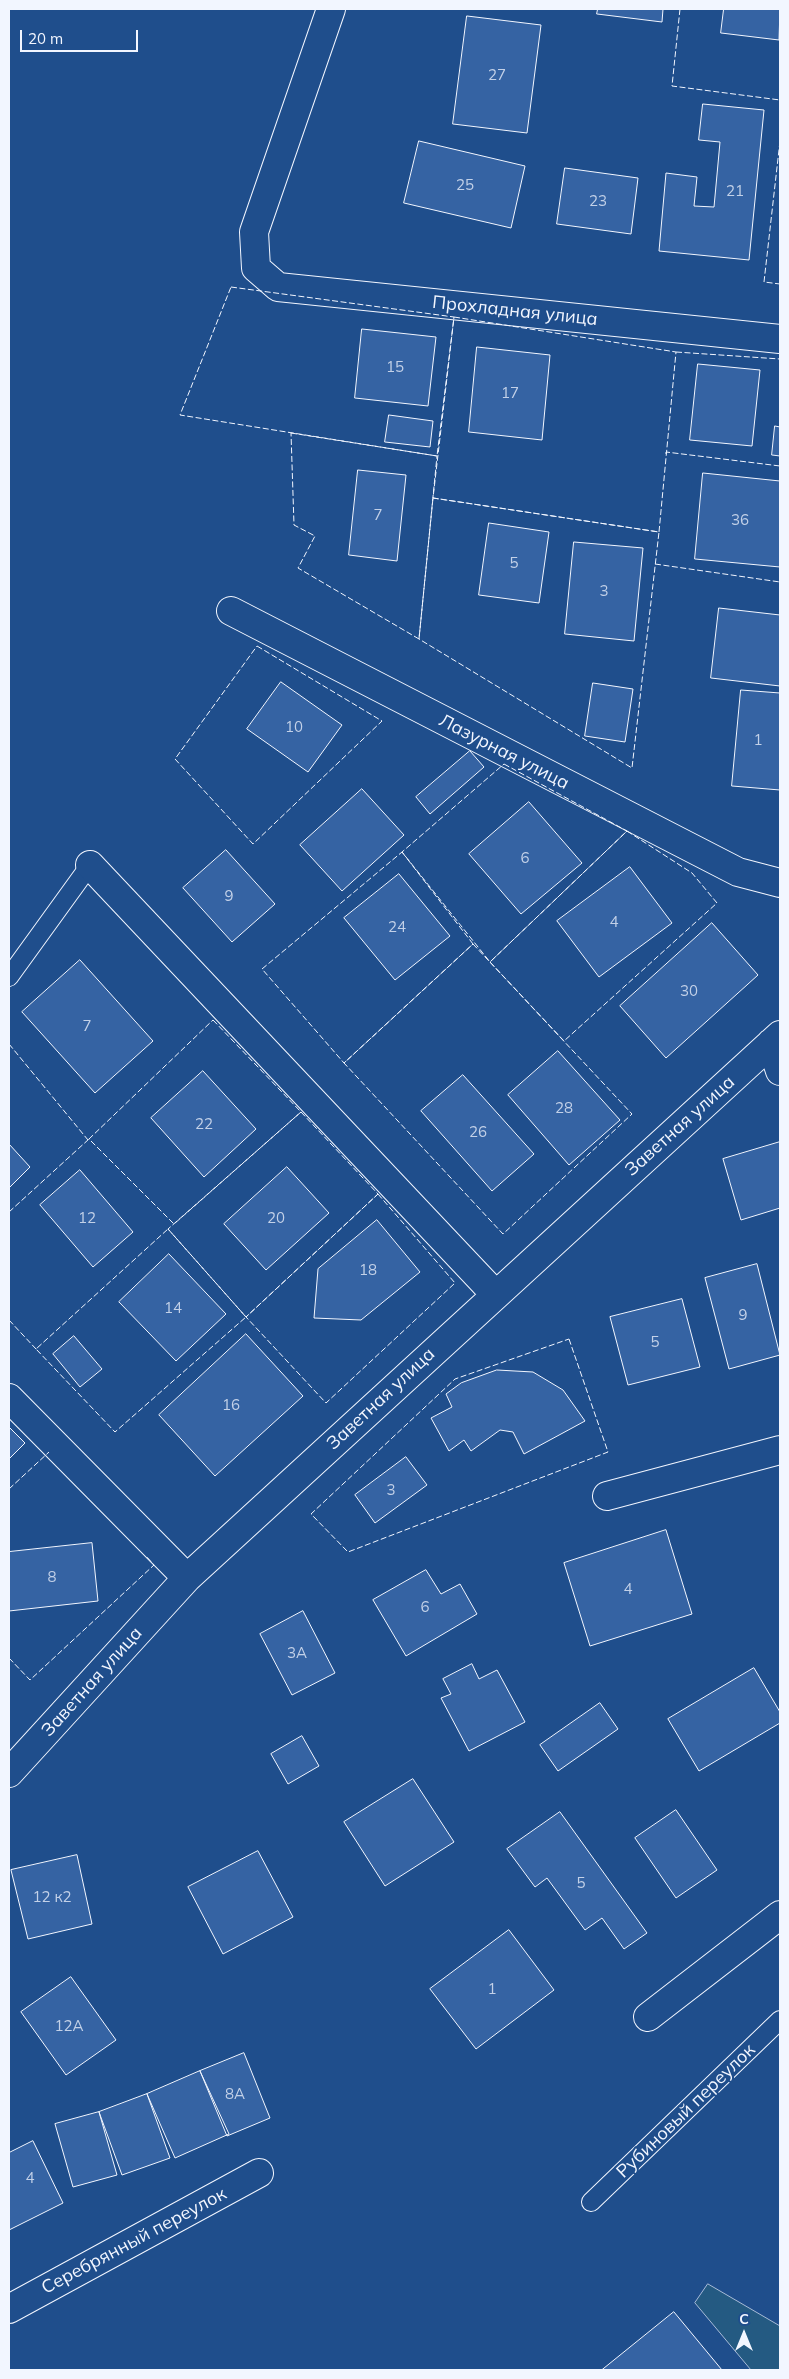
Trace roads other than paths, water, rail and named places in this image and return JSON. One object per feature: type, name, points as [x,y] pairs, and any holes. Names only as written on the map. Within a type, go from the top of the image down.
[{"type":"street","name":"Прохладная улица","points":[[331,9],[254,232],[256,268],[278,286],[780,339]]},
{"type":"street","name":"Лазурная улица","points":[[230,611],[738,872],[780,883]]},
{"type":"street","points":[[90,865],[495,1294]]},
{"type":"street","name":"Заветная улица","points":[[9,1773],[187,1578],[775,1039]]},
{"type":"street","name":"Заветная улица","points":[[775,1039],[780,1072]]},
{"type":"street","points":[[9,1398],[187,1578]]},
{"type":"street","points":[[607,1496],[780,1450]]},
{"type":"street","points":[[648,2017],[780,1915]]},
{"type":"street","name":"Серебрянный переулок","points":[[9,2309],[260,2173]]},
{"type":"lane","points":[[9,977],[90,865]]},
{"type":"lane","name":"Рубиновый переулок","points":[[591,2202],[780,2020]]}]
